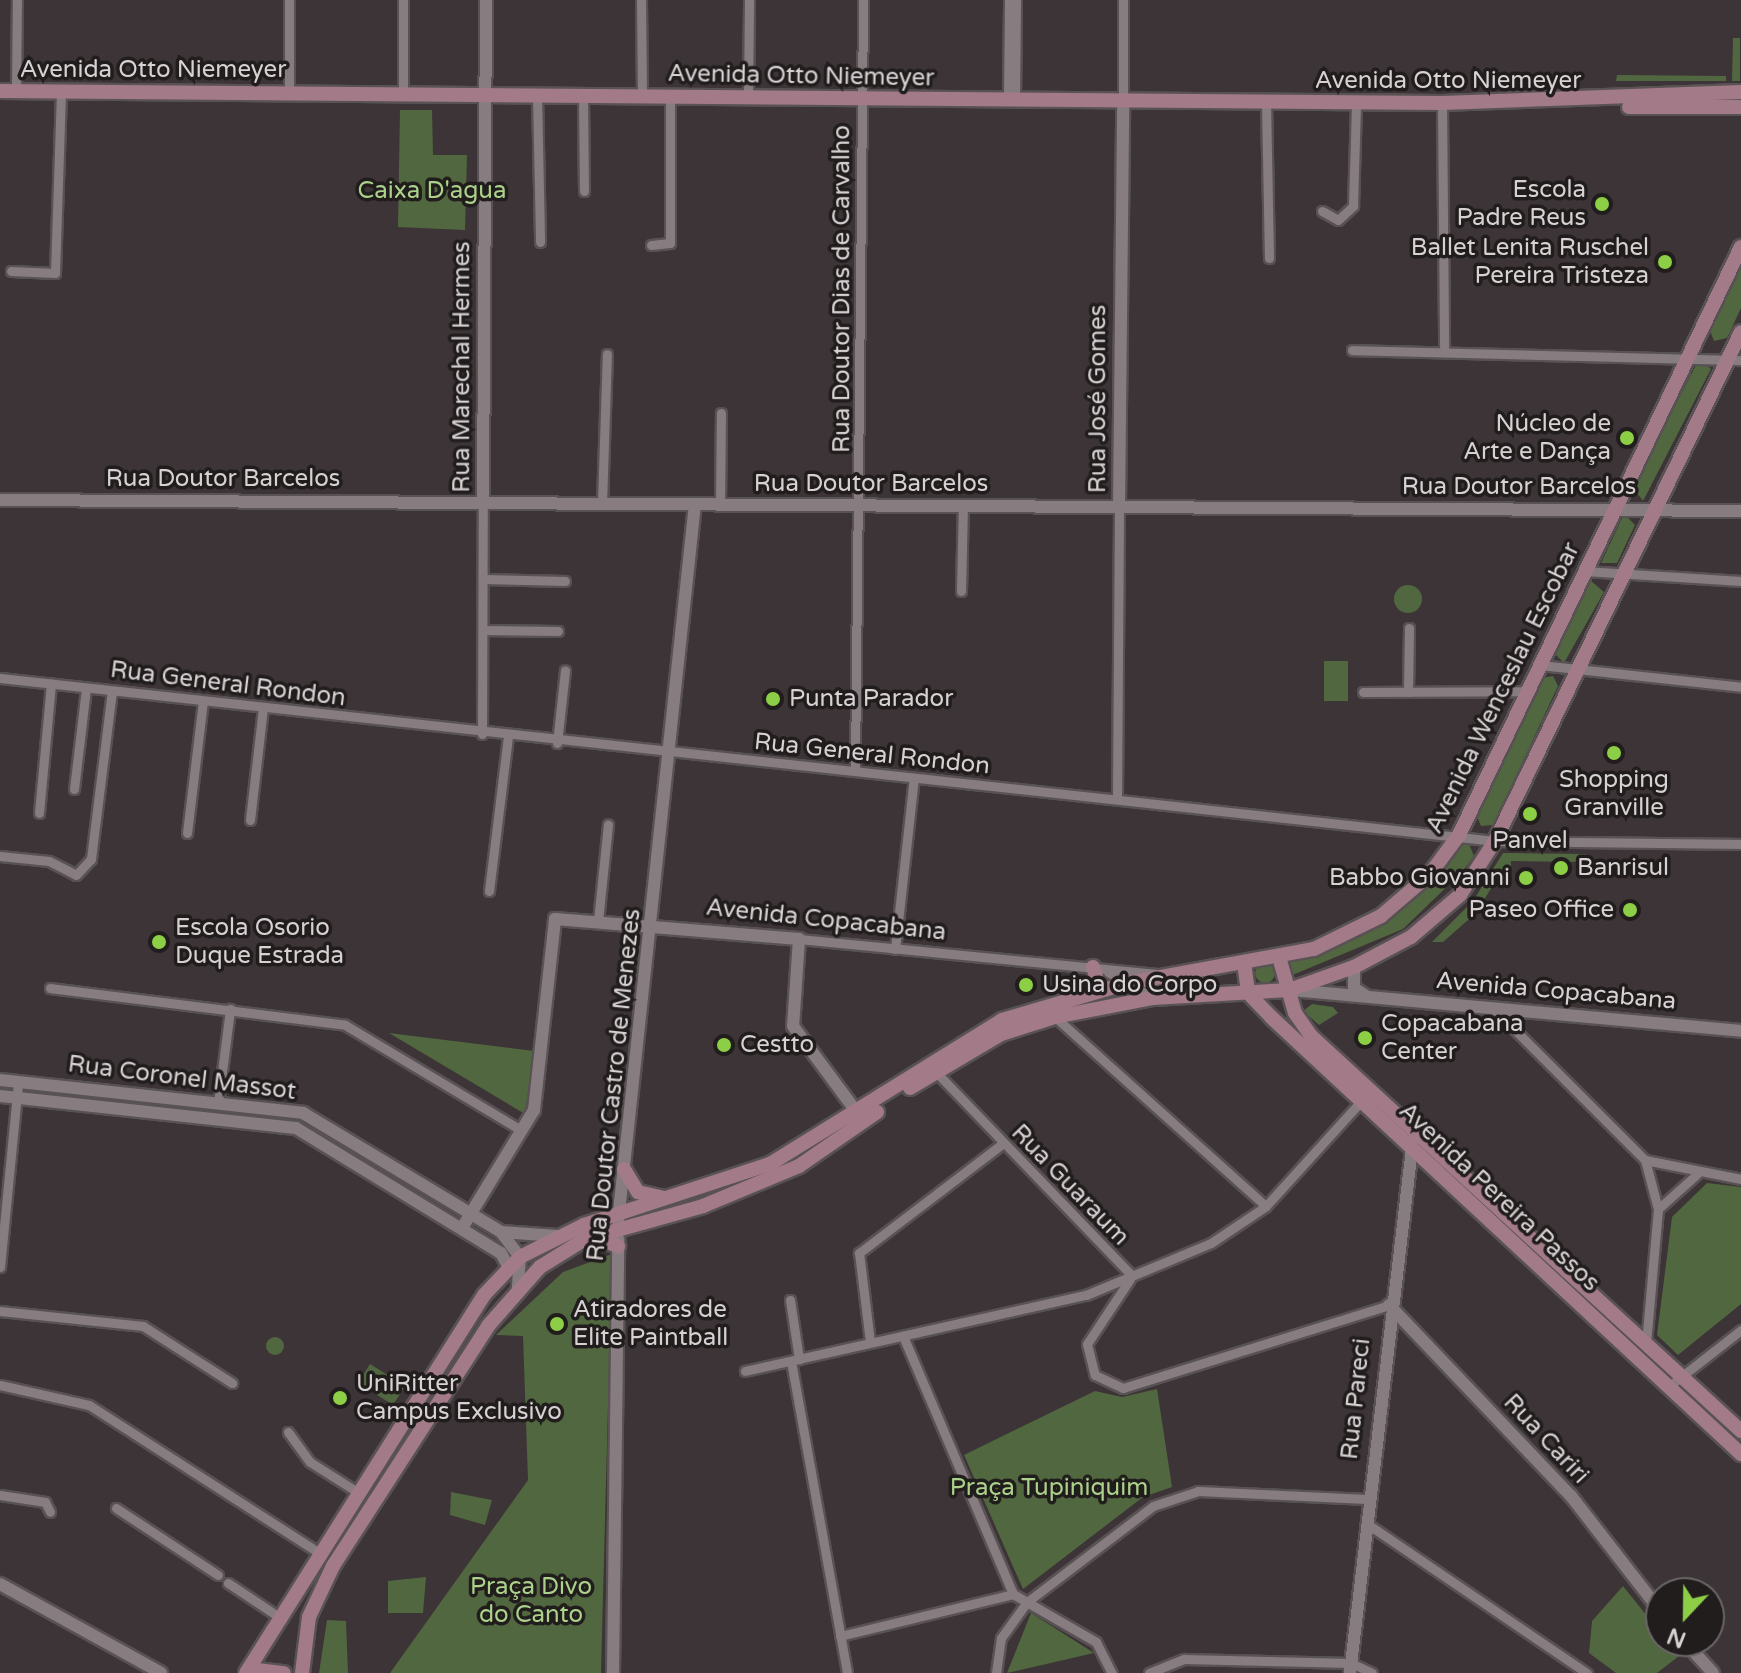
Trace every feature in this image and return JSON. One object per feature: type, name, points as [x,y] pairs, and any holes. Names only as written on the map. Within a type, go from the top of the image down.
[{"type":"main road","name":"Avenida Otto Niemeyer","points":[[0,91],[1601,103],[1741,107]]},
{"type":"main road","name":"Avenida Otto Niemeyer","points":[[1601,103],[1741,92]]},
{"type":"main road","name":"Avenida Wenceslau Escobar","points":[[302,1673],[309,1617],[333,1566],[518,1290],[585,1239],[618,1220],[672,1198],[770,1164],[858,1114],[1002,1020],[1100,990],[1166,974],[1279,957],[1381,916],[1430,874],[1459,835],[1741,247]]},
{"type":"main road","name":"Avenida Wenceslau Escobar","points":[[247,1671],[359,1493],[514,1262],[557,1236],[738,1194],[845,1135],[934,1071],[1001,1034],[1055,1017],[1153,998],[1289,990],[1354,967],[1411,937],[1460,895],[1495,841],[1655,510],[1737,355],[1741,332]]},
{"type":"main road","name":"Avenida Pereira Passos","points":[[1279,957],[1307,1040]]},
{"type":"main road","points":[[1244,963],[1248,993]]},
{"type":"main road","points":[[1093,967],[1100,990]]},
{"type":"main road","name":"Avenida Pereira Passos","points":[[1248,993],[1307,1040],[1367,1095],[1416,1131],[1646,1339],[1741,1431]]},
{"type":"main road","name":"Avenida Pereira Passos","points":[[1367,1095],[1412,1147],[1741,1454]]},
{"type":"main road","points":[[845,1135],[858,1114]]},
{"type":"main road","points":[[624,1169],[638,1192],[672,1198]]},
{"type":"main road","points":[[585,1239],[618,1246]]},
{"type":"main road","points":[[1530,1256],[1542,1244]]},
{"type":"main road","points":[[247,1671],[284,1673]]},
{"type":"street","points":[[16,91],[17,0]]},
{"type":"street","points":[[289,0],[289,93]]},
{"type":"street","points":[[403,0],[403,94]]},
{"type":"street","name":"Rua Marechal Hermes","points":[[482,734],[486,0]]},
{"type":"street","points":[[641,0],[642,96]]},
{"type":"street","points":[[748,99],[749,0]]},
{"type":"street","name":"Rua Doutor Dias de Carvalho","points":[[855,770],[861,505],[863,0]]},
{"type":"street","points":[[1009,0],[1012,100]]},
{"type":"street","points":[[1012,100],[1016,0]]},
{"type":"street","name":"Rua José Gomes","points":[[1117,799],[1123,0]]},
{"type":"street","points":[[11,271],[55,273],[61,91]]},
{"type":"street","points":[[537,95],[540,242]]},
{"type":"street","points":[[583,96],[584,191]]},
{"type":"street","points":[[651,245],[670,243],[670,97]]},
{"type":"street","points":[[1266,102],[1269,258]]},
{"type":"street","points":[[1322,211],[1338,220],[1353,206],[1356,103]]},
{"type":"street","points":[[1442,103],[1444,351]]},
{"type":"street","points":[[1352,350],[1737,355]]},
{"type":"street","points":[[602,503],[607,354]]},
{"type":"street","points":[[720,504],[721,413]]},
{"type":"street","name":"Rua Doutor Barcelos","points":[[0,500],[1741,511]]},
{"type":"street","name":"Rua Doutor Castro de Menezes","points":[[613,1673],[618,1220],[671,754],[695,504]]},
{"type":"street","points":[[961,591],[963,506]]},
{"type":"street","points":[[1585,571],[1623,577],[1741,581]]},
{"type":"street","points":[[484,579],[565,581]]},
{"type":"street","points":[[1408,692],[1409,628]]},
{"type":"street","points":[[483,630],[558,631]]},
{"type":"street","points":[[1540,665],[1741,687]]},
{"type":"street","points":[[557,743],[565,670]]},
{"type":"street","name":"Rua General Rondon","points":[[0,678],[557,743],[855,770],[1495,841],[1741,844]]},
{"type":"street","points":[[39,813],[51,684]]},
{"type":"street","points":[[74,789],[86,688]]},
{"type":"street","points":[[0,856],[49,861],[76,875],[91,859],[112,691]]},
{"type":"street","points":[[1363,692],[1528,691]]},
{"type":"street","points":[[187,833],[203,701]]},
{"type":"street","points":[[250,820],[263,708]]},
{"type":"street","points":[[489,891],[508,737]]},
{"type":"street","points":[[895,949],[914,778]]},
{"type":"street","points":[[598,921],[608,825]]},
{"type":"street","name":"Avenida Copacabana","points":[[521,1130],[534,1110],[555,919],[651,925],[1166,974]]},
{"type":"street","points":[[799,939],[793,1026],[858,1114]]},
{"type":"street","name":"Avenida Copacabana","points":[[1093,967],[1153,998]]},
{"type":"street","points":[[1354,967],[1354,988],[1366,996]]},
{"type":"street","points":[[50,988],[345,1025],[521,1130],[462,1228]]},
{"type":"street","name":"Avenida Copacabana","points":[[1289,990],[1741,1031]]},
{"type":"street","points":[[1492,1007],[1645,1160],[1697,1174],[1741,1179]]},
{"type":"street","points":[[218,1103],[230,1009]]},
{"type":"street","points":[[1055,1017],[1266,1206]]},
{"type":"street","name":"Rua Guaraum","points":[[934,1071],[1132,1276],[1211,1243],[1266,1206],[1367,1095]]},
{"type":"street","name":"Rua Coronel Massot","points":[[0,1080],[303,1113],[501,1232],[514,1262]]},
{"type":"street","points":[[0,1267],[18,1082]]},
{"type":"street","name":"Rua Coronel Massot","points":[[0,1096],[296,1128],[514,1262]]},
{"type":"street","name":"Rua Pareci","points":[[1350,1668],[1389,1305],[1416,1131]]},
{"type":"street","points":[[870,1342],[859,1253],[1002,1144]]},
{"type":"street","points":[[1644,1363],[1658,1209],[1645,1160]]},
{"type":"street","points":[[1658,1209],[1697,1174]]},
{"type":"street","points":[[501,1232],[557,1236]]},
{"type":"street","points":[[514,1262],[518,1290]]},
{"type":"street","points":[[1132,1276],[1087,1344],[1095,1375],[1123,1388],[1389,1305]]},
{"type":"street","points":[[745,1371],[1086,1295],[1132,1276]]},
{"type":"street","points":[[790,1300],[795,1360],[847,1673]]},
{"type":"street","name":"Rua Cariri","points":[[1389,1305],[1571,1496],[1645,1591]]},
{"type":"street","points":[[0,1311],[143,1326],[232,1383]]},
{"type":"street","points":[[1668,1387],[1741,1330]]},
{"type":"street","points":[[903,1336],[1013,1594],[1096,1642],[1112,1673]]},
{"type":"street","points":[[0,1385],[74,1397],[321,1554]]},
{"type":"street","points":[[288,1432],[310,1462],[359,1493]]},
{"type":"street","points":[[996,1673],[1001,1638],[1027,1602],[1153,1506],[1198,1491],[1367,1499]]},
{"type":"street","points":[[0,1495],[45,1502],[50,1512]]},
{"type":"street","points":[[116,1508],[218,1575]]},
{"type":"street","points":[[1366,1523],[1587,1673]]},
{"type":"street","points":[[228,1583],[282,1619]]},
{"type":"street","points":[[0,1584],[161,1673]]},
{"type":"street","points":[[840,1636],[1013,1594]]},
{"type":"street","points":[[1698,1657],[1713,1673]]},
{"type":"street","points":[[1149,1673],[1184,1659],[1350,1668],[1372,1673]]},
{"type":"green space","points":[[1733,38],[1740,38],[1740,81],[1732,81]]},
{"type":"green space","points":[[1617,75],[1726,76],[1726,81],[1616,81]]},
{"type":"green space","name":"Caixa D'agua","points":[[400,110],[432,110],[433,155],[467,155],[465,230],[398,227]]},
{"type":"green space","points":[[1741,259],[1741,308],[1727,338],[1714,341],[1709,328]]},
{"type":"green space","points":[[1699,359],[1711,369],[1643,501],[1633,488]]},
{"type":"green space","points":[[1624,514],[1635,525],[1617,563],[1601,563]]},
{"type":"green space","points":[[1590,580],[1604,592],[1564,663],[1554,653]]},
{"type":"green space","points":[[1408,585],[1418,589],[1422,599],[1418,609],[1408,613],[1398,609],[1394,599],[1398,589]]},
{"type":"green space","points":[[1324,661],[1348,661],[1348,701],[1324,701]]},
{"type":"green space","points":[[1553,676],[1558,686],[1493,825],[1481,826],[1476,814],[1542,678]]},
{"type":"green space","points":[[1469,844],[1474,856],[1462,872],[1403,929],[1290,976],[1286,963],[1372,929],[1458,846]]},
{"type":"green space","points":[[1503,853],[1587,854],[1587,862],[1511,861],[1511,885],[1493,885],[1476,913],[1443,942],[1432,942],[1473,901]]},
{"type":"green space","points":[[1265,963],[1272,966],[1275,973],[1272,980],[1265,983],[1258,980],[1255,973],[1258,966]]},
{"type":"green space","points":[[1312,1004],[1333,1007],[1338,1013],[1319,1025],[1303,1011]]},
{"type":"green space","points":[[389,1033],[534,1051],[525,1114]]},
{"type":"green space","points":[[1707,1183],[1741,1187],[1741,1304],[1678,1355],[1657,1335],[1672,1217]]},
{"type":"green space","name":"Praça Divo do Canto","points":[[612,1254],[601,1673],[390,1673],[528,1480],[523,1336],[496,1335],[563,1272]]},
{"type":"green space","points":[[275,1337],[284,1346],[275,1355],[266,1346]]},
{"type":"green space","points":[[370,1364],[405,1386],[393,1405],[358,1383]]},
{"type":"green space","name":"Praça Tupiniquim","points":[[1157,1389],[1172,1487],[1143,1497],[1023,1589],[964,1455],[1095,1391],[1122,1397]]},
{"type":"green space","points":[[451,1492],[492,1500],[485,1525],[450,1515]]},
{"type":"green space","points":[[426,1577],[423,1613],[388,1613],[388,1581]]},
{"type":"green space","points":[[1623,1586],[1645,1614],[1645,1657],[1678,1657],[1657,1673],[1616,1673],[1589,1653],[1592,1621]]},
{"type":"green space","points":[[1031,1613],[1094,1653],[1007,1673]]},
{"type":"green space","points":[[327,1620],[346,1621],[348,1673],[319,1673]]},
{"type":"place","name":"Escola Padre Reus","points":[[1602,204]]},
{"type":"place","name":"Ballet Lenita Ruschel Pereira Tristeza","points":[[1665,262]]},
{"type":"place","name":"Núcleo de Arte e Dança","points":[[1627,438]]},
{"type":"place","name":"Punta Parador","points":[[773,699]]},
{"type":"place","name":"Shopping Granville","points":[[1614,753]]},
{"type":"place","name":"Panvel","points":[[1530,814]]},
{"type":"place","name":"Banrisul","points":[[1561,868]]},
{"type":"place","name":"Babbo Giovanni","points":[[1526,878]]},
{"type":"place","name":"Paseo Office","points":[[1630,910]]},
{"type":"place","name":"Escola Osorio Duque Estrada","points":[[159,942]]},
{"type":"place","name":"Usina do Corpo","points":[[1026,985]]},
{"type":"place","name":"Copacabana Center","points":[[1365,1038]]},
{"type":"place","name":"Cestto","points":[[724,1045]]},
{"type":"place","name":"Atiradores de Elite Paintball","points":[[557,1324]]},
{"type":"place","name":"UniRitter Campus Exclusivo","points":[[340,1398]]}]
